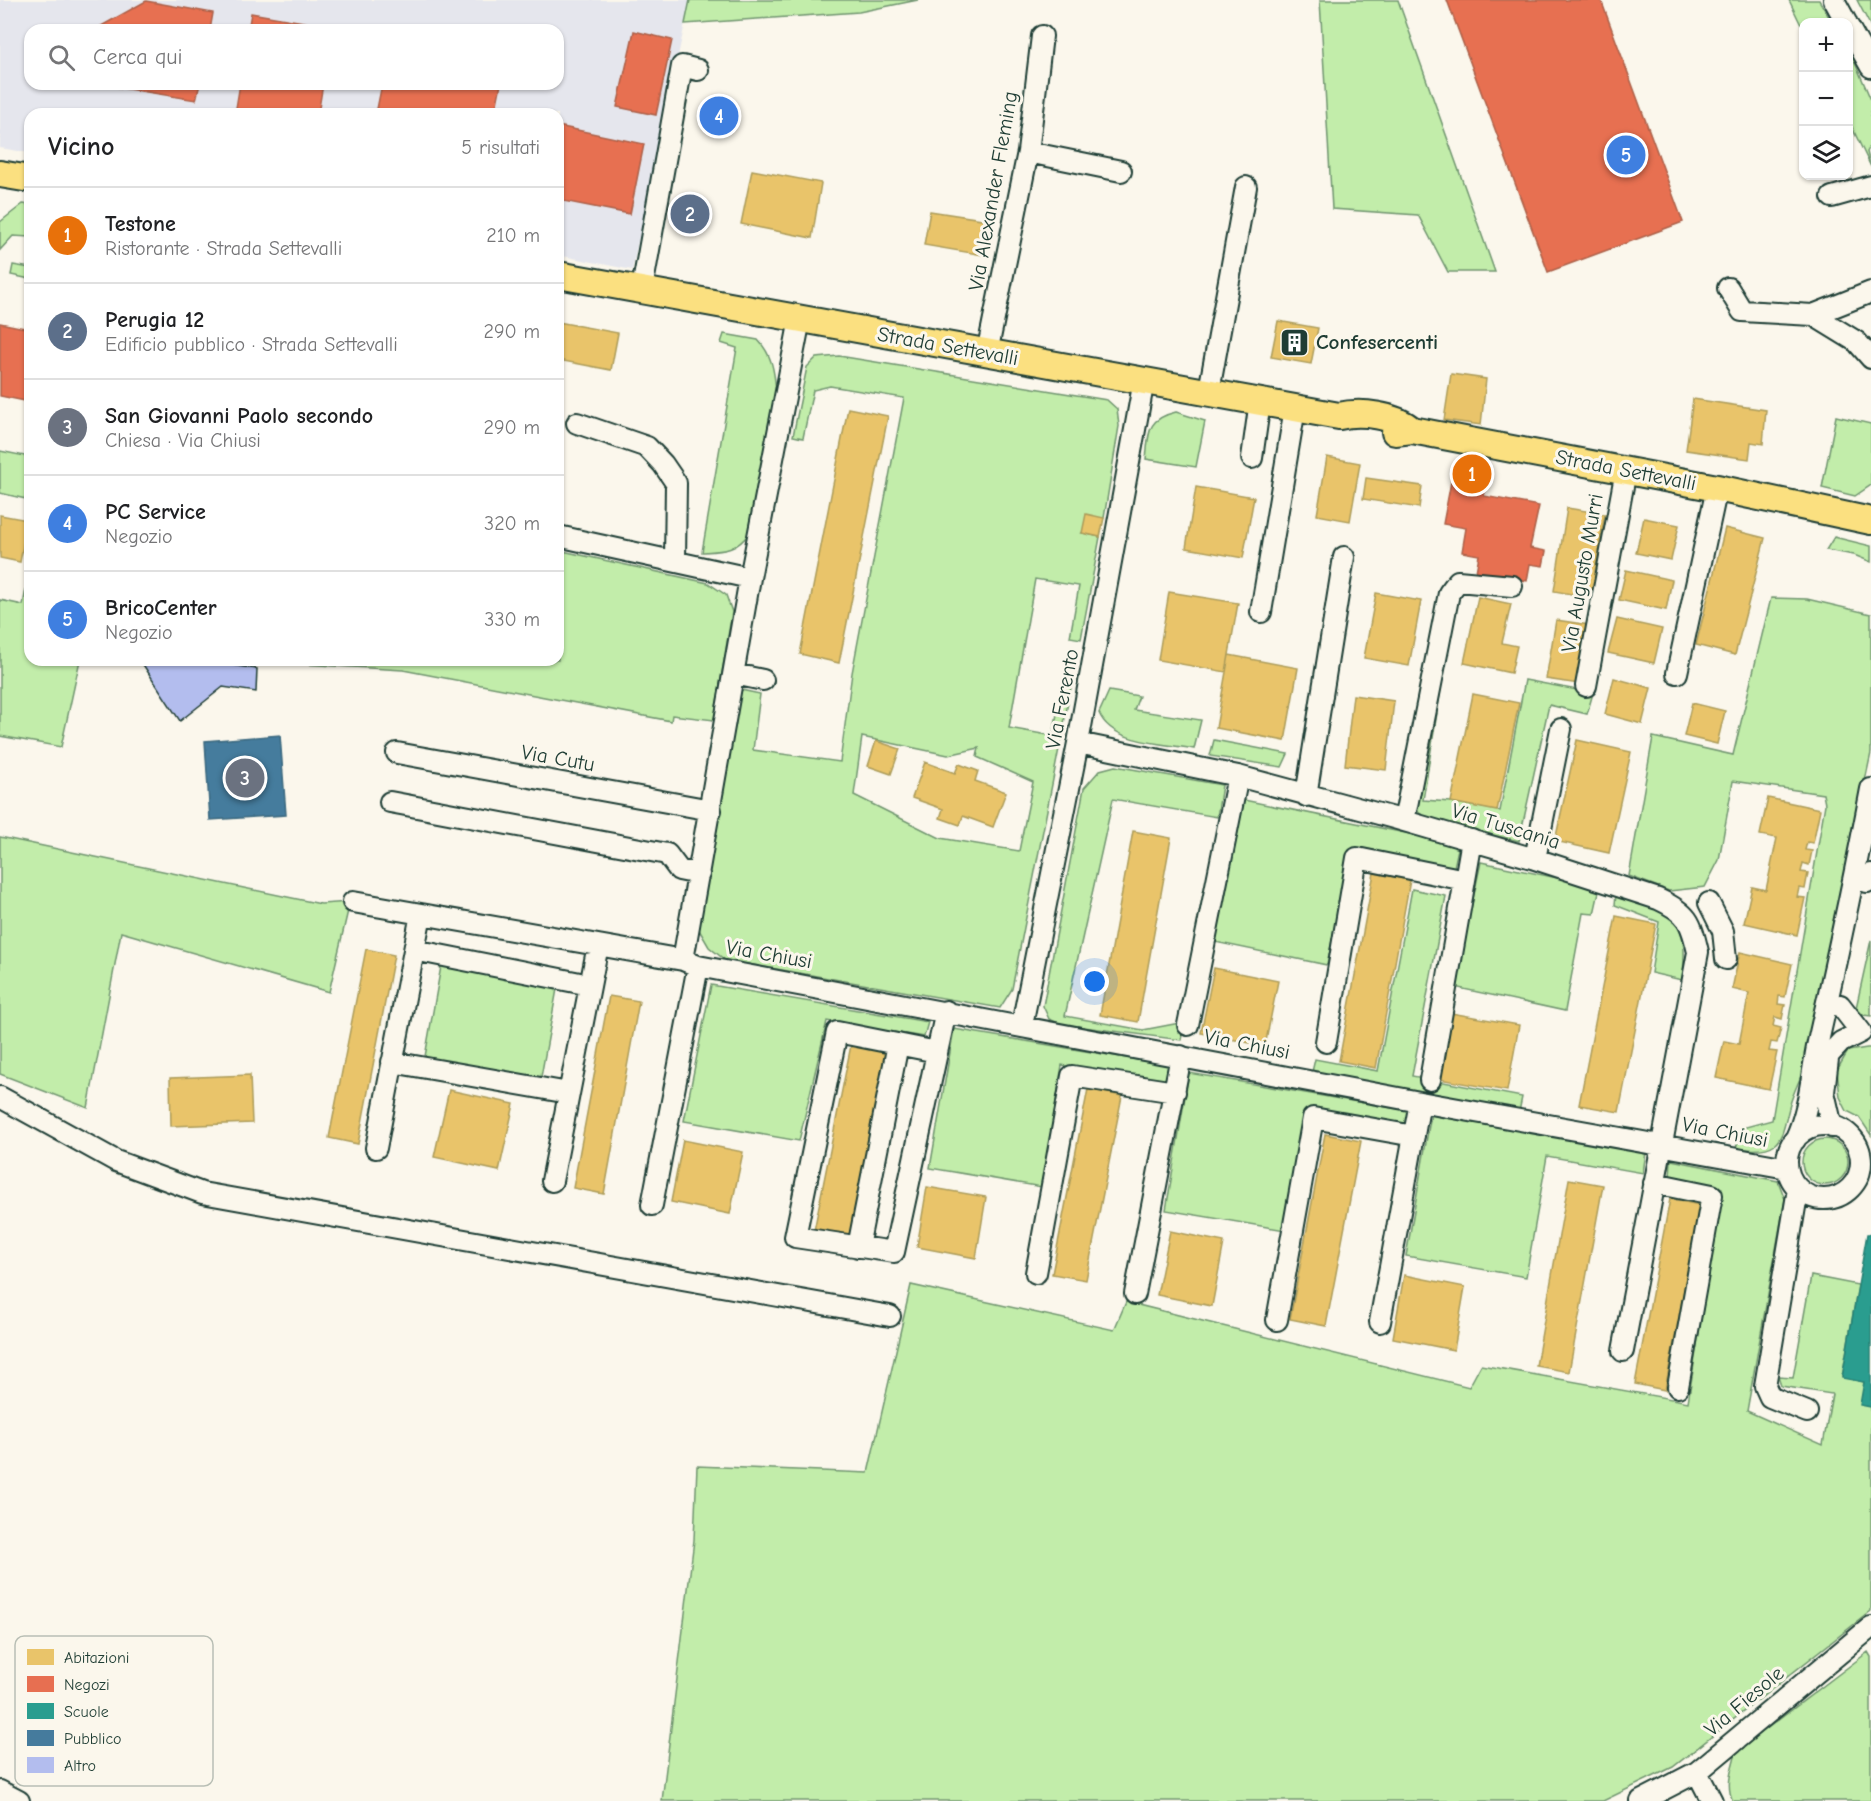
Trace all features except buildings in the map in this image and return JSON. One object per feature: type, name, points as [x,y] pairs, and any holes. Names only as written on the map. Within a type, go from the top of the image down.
[{"type":"main road","name":"Strada Settevalli","points":[[564,276],[1209,391],[1339,416],[1349,424],[1401,433],[1412,430],[1717,488],[1871,521]]},
{"type":"main road","points":[[1839,514],[1871,511]]},
{"type":"street","points":[[1834,0],[1844,18]]},
{"type":"street","points":[[1853,35],[1871,67]]},
{"type":"street","name":"Via Alexander Fleming","points":[[987,353],[1028,152],[1042,36]]},
{"type":"street","points":[[642,289],[682,66],[698,69]]},
{"type":"street","points":[[1028,152],[1121,171]]},
{"type":"street","points":[[1832,197],[1866,184]]},
{"type":"street","points":[[1209,391],[1246,187]]},
{"type":"street","points":[[1728,288],[1742,311],[1813,315],[1871,292]]},
{"type":"street","points":[[1813,315],[1857,342],[1871,358]]},
{"type":"street","points":[[690,963],[699,874],[750,578],[800,319]]},
{"type":"street","name":"Via Ferento","points":[[1022,1025],[1078,743],[1144,380]]},
{"type":"street","points":[[1252,458],[1260,401]]},
{"type":"street","points":[[1261,612],[1295,408]]},
{"type":"street","points":[[577,423],[647,447],[663,464],[676,483],[675,561]]},
{"type":"street","name":"Via Augusto Murri","points":[[1586,686],[1626,470]]},
{"type":"street","points":[[1677,673],[1717,488]]},
{"type":"street","name":"Strada Settevalli","points":[[1839,514],[1871,534]]},
{"type":"street","points":[[564,537],[750,578]]},
{"type":"street","points":[[1306,796],[1344,557]]},
{"type":"street","points":[[1404,821],[1449,593],[1458,581],[1512,586]]},
{"type":"street","points":[[734,674],[763,680]]},
{"type":"street","points":[[1420,740],[1442,682]]},
{"type":"street","points":[[1535,859],[1561,729]]},
{"type":"street","name":"Via Tuscania","points":[[1078,743],[1238,776],[1472,840],[1658,900],[1677,908],[1687,916]]},
{"type":"street","name":"Via Cutu","points":[[397,753],[711,810]]},
{"type":"street","points":[[1188,1025],[1238,776]]},
{"type":"street","points":[[1795,1140],[1812,1127],[1832,1126],[1843,1131],[1858,1148],[1863,1183],[1828,1199],[1807,1195],[1798,1189],[1787,1168],[1787,1158],[1795,1140],[1806,1118],[1814,1061],[1844,935],[1871,789]]},
{"type":"street","points":[[390,802],[667,854],[679,870],[699,874]]},
{"type":"street","points":[[1430,1080],[1472,840]]},
{"type":"street","points":[[1326,1042],[1357,858],[1465,880]]},
{"type":"street","points":[[1832,1126],[1824,1092],[1828,1056],[1871,862]]},
{"type":"street","points":[[1623,1351],[1698,952],[1687,916],[1716,899],[1726,958]]},
{"type":"street","name":"Via Chiusi","points":[[353,902],[598,945],[1420,1102],[1787,1168]]},
{"type":"street","points":[[376,1148],[421,914]]},
{"type":"street","points":[[552,1181],[598,945]]},
{"type":"street","points":[[414,950],[590,985]]},
{"type":"street","name":"Via Chiusi","points":[[652,1205],[690,963]]},
{"type":"street","points":[[1828,1056],[1840,1042],[1866,1032],[1840,1005]]},
{"type":"street","points":[[937,1052],[837,1032],[795,1236],[894,1252],[946,1011]]},
{"type":"street","points":[[858,1246],[898,1044]]},
{"type":"street","points":[[1135,1294],[1180,1056]]},
{"type":"street","points":[[392,1062],[569,1093]]},
{"type":"street","points":[[1036,1273],[1072,1076],[1175,1092]]},
{"type":"street","points":[[0,1097],[116,1161],[202,1193],[890,1316]]},
{"type":"street","points":[[1380,1322],[1420,1102]]},
{"type":"street","points":[[1278,1320],[1313,1118],[1414,1136]]},
{"type":"street","points":[[1654,1183],[1712,1195],[1678,1387]]},
{"type":"street","points":[[1798,1189],[1765,1386],[1770,1397],[1807,1412]]},
{"type":"street","name":"Via Fiesole","points":[[1641,1801],[1697,1772],[1871,1627]]},
{"type":"street","points":[[1697,1772],[1712,1801]]},
{"type":"street","points":[[0,1791],[19,1801]]},
{"type":"shaded area","points":[[0,0],[690,0],[632,270],[564,256],[564,108],[24,108],[24,152],[0,148]]},
{"type":"green space","points":[[690,0],[918,0],[859,12],[685,24]]},
{"type":"green space","points":[[1320,0],[1398,0],[1495,272],[1448,272],[1418,215],[1332,209]]},
{"type":"green space","points":[[1789,0],[1819,0],[1830,18],[1799,18],[1799,21]]},
{"type":"green space","points":[[1857,0],[1871,0],[1871,27]]},
{"type":"green space","points":[[1853,58],[1871,100],[1871,144],[1867,152],[1871,167],[1853,129]]},
{"type":"green space","points":[[24,204],[24,237],[13,236],[0,250],[0,222]]},
{"type":"green space","points":[[13,265],[24,267],[24,278],[11,275]]},
{"type":"green space","points":[[724,334],[758,340],[772,363],[776,390],[750,532],[740,543],[729,549],[702,552],[737,348],[721,343]]},
{"type":"green space","points":[[839,356],[1107,400],[1117,409],[1119,426],[1104,518],[1082,533],[1100,537],[1081,639],[1070,637],[1079,586],[1035,579],[1009,728],[1053,736],[1066,664],[1075,667],[1012,989],[1000,1008],[725,960],[709,947],[698,928],[741,690],[760,694],[753,750],[840,762],[852,673],[904,398],[830,386],[813,390],[803,438],[793,436],[807,367],[816,358]],"holes":[[[862,737],[948,755],[979,748],[977,757],[1033,782],[1019,851],[940,838],[854,795]]]},
{"type":"green space","points":[[1176,412],[1205,421],[1196,467],[1146,459],[1149,435],[1154,423]]},
{"type":"green space","points":[[1836,416],[1871,424],[1871,485],[1855,496],[1822,488]]},
{"type":"green space","points":[[0,451],[24,456],[24,499],[0,493]]},
{"type":"green space","points":[[1834,537],[1871,546],[1871,562],[1854,555],[1826,550]]},
{"type":"green space","points":[[564,551],[708,583],[726,595],[732,612],[714,720],[672,715],[671,721],[403,670],[335,666],[564,666]]},
{"type":"green space","points":[[1771,598],[1807,599],[1871,614],[1871,753],[1802,1074],[1778,1141],[1764,1149],[1752,1149],[1736,1148],[1742,1128],[1772,1120],[1825,804],[1823,794],[1733,781],[1719,860],[1705,887],[1669,891],[1629,876],[1653,737],[1733,755]]},
{"type":"green space","points":[[0,600],[23,605],[24,600],[24,666],[79,666],[61,747],[0,736]]},
{"type":"green space","points":[[1525,680],[1593,693],[1587,714],[1549,705],[1519,841],[1424,819],[1413,805],[1432,682],[1442,682],[1423,800],[1451,802],[1500,811]]},
{"type":"green space","points":[[1109,691],[1139,696],[1134,710],[1201,720],[1194,749],[1140,740],[1115,731],[1099,713]]},
{"type":"green space","points":[[1214,740],[1288,754],[1282,767],[1210,756]]},
{"type":"green space","points":[[1115,766],[1222,785],[1217,817],[1113,799],[1065,1016],[1143,1030],[1185,1022],[1181,1040],[1061,1024],[1049,1019],[1043,1006],[1084,788],[1100,770]]},
{"type":"green space","points":[[1244,800],[1459,844],[1453,872],[1350,851],[1327,965],[1215,942]]},
{"type":"green space","points":[[0,837],[321,904],[350,902],[329,992],[121,932],[88,1108],[0,1074]]},
{"type":"green space","points":[[1481,862],[1600,887],[1594,914],[1583,913],[1565,1011],[1454,987]]},
{"type":"green space","points":[[1412,889],[1446,896],[1412,1076],[1522,1097],[1519,1112],[1312,1072],[1315,1059],[1378,1071]]},
{"type":"green space","points":[[1616,894],[1663,912],[1680,929],[1684,959],[1682,980],[1651,973],[1659,922],[1615,905]]},
{"type":"green space","points":[[1871,940],[1871,1016],[1863,1015],[1856,1008]]},
{"type":"green space","points":[[443,955],[559,978],[539,1088],[423,1068]]},
{"type":"green space","points":[[711,985],[928,1022],[924,1037],[827,1021],[799,1141],[684,1121]]},
{"type":"green space","points":[[954,1029],[1168,1065],[1166,1082],[1062,1065],[1042,1187],[930,1168]]},
{"type":"green space","points":[[1871,1048],[1871,1135],[1859,1117],[1847,1111],[1840,1097],[1837,1070],[1848,1051]]},
{"type":"green space","points":[[1189,1073],[1410,1111],[1407,1130],[1305,1113],[1285,1230],[1166,1210]]},
{"type":"green space","points":[[1431,1114],[1646,1152],[1643,1173],[1547,1156],[1526,1277],[1406,1256]]},
{"type":"green space","points":[[1825,1139],[1841,1146],[1848,1162],[1841,1178],[1825,1185],[1809,1178],[1802,1162],[1809,1146]]},
{"type":"green space","points":[[1671,1160],[1778,1181],[1785,1199],[1747,1411],[1823,1445],[1832,1394],[1781,1386],[1778,1377],[1793,1378],[1811,1276],[1858,1285],[1842,1377],[1864,1382],[1871,1407],[1871,1611],[1673,1767],[1603,1801],[662,1801],[694,1540],[697,1466],[868,1473],[911,1285],[1114,1330],[1126,1302],[1469,1387],[1481,1365],[1688,1402],[1722,1188],[1670,1178]]},
{"type":"green space","points":[[1868,1652],[1871,1657],[1871,1801],[1733,1801],[1729,1783],[1736,1752]]},
{"type":"place","name":"PC Service","points":[[719,116]]},
{"type":"place","name":"BricoCenter","points":[[1626,155]]},
{"type":"place","name":"Perugia 12","points":[[690,214]]},
{"type":"place","name":"Confesercenti","points":[[1295,342]]},
{"type":"place","name":"Testone","points":[[1472,474]]},
{"type":"place","name":"San Giovanni Paolo secondo","points":[[245,778]]}]
